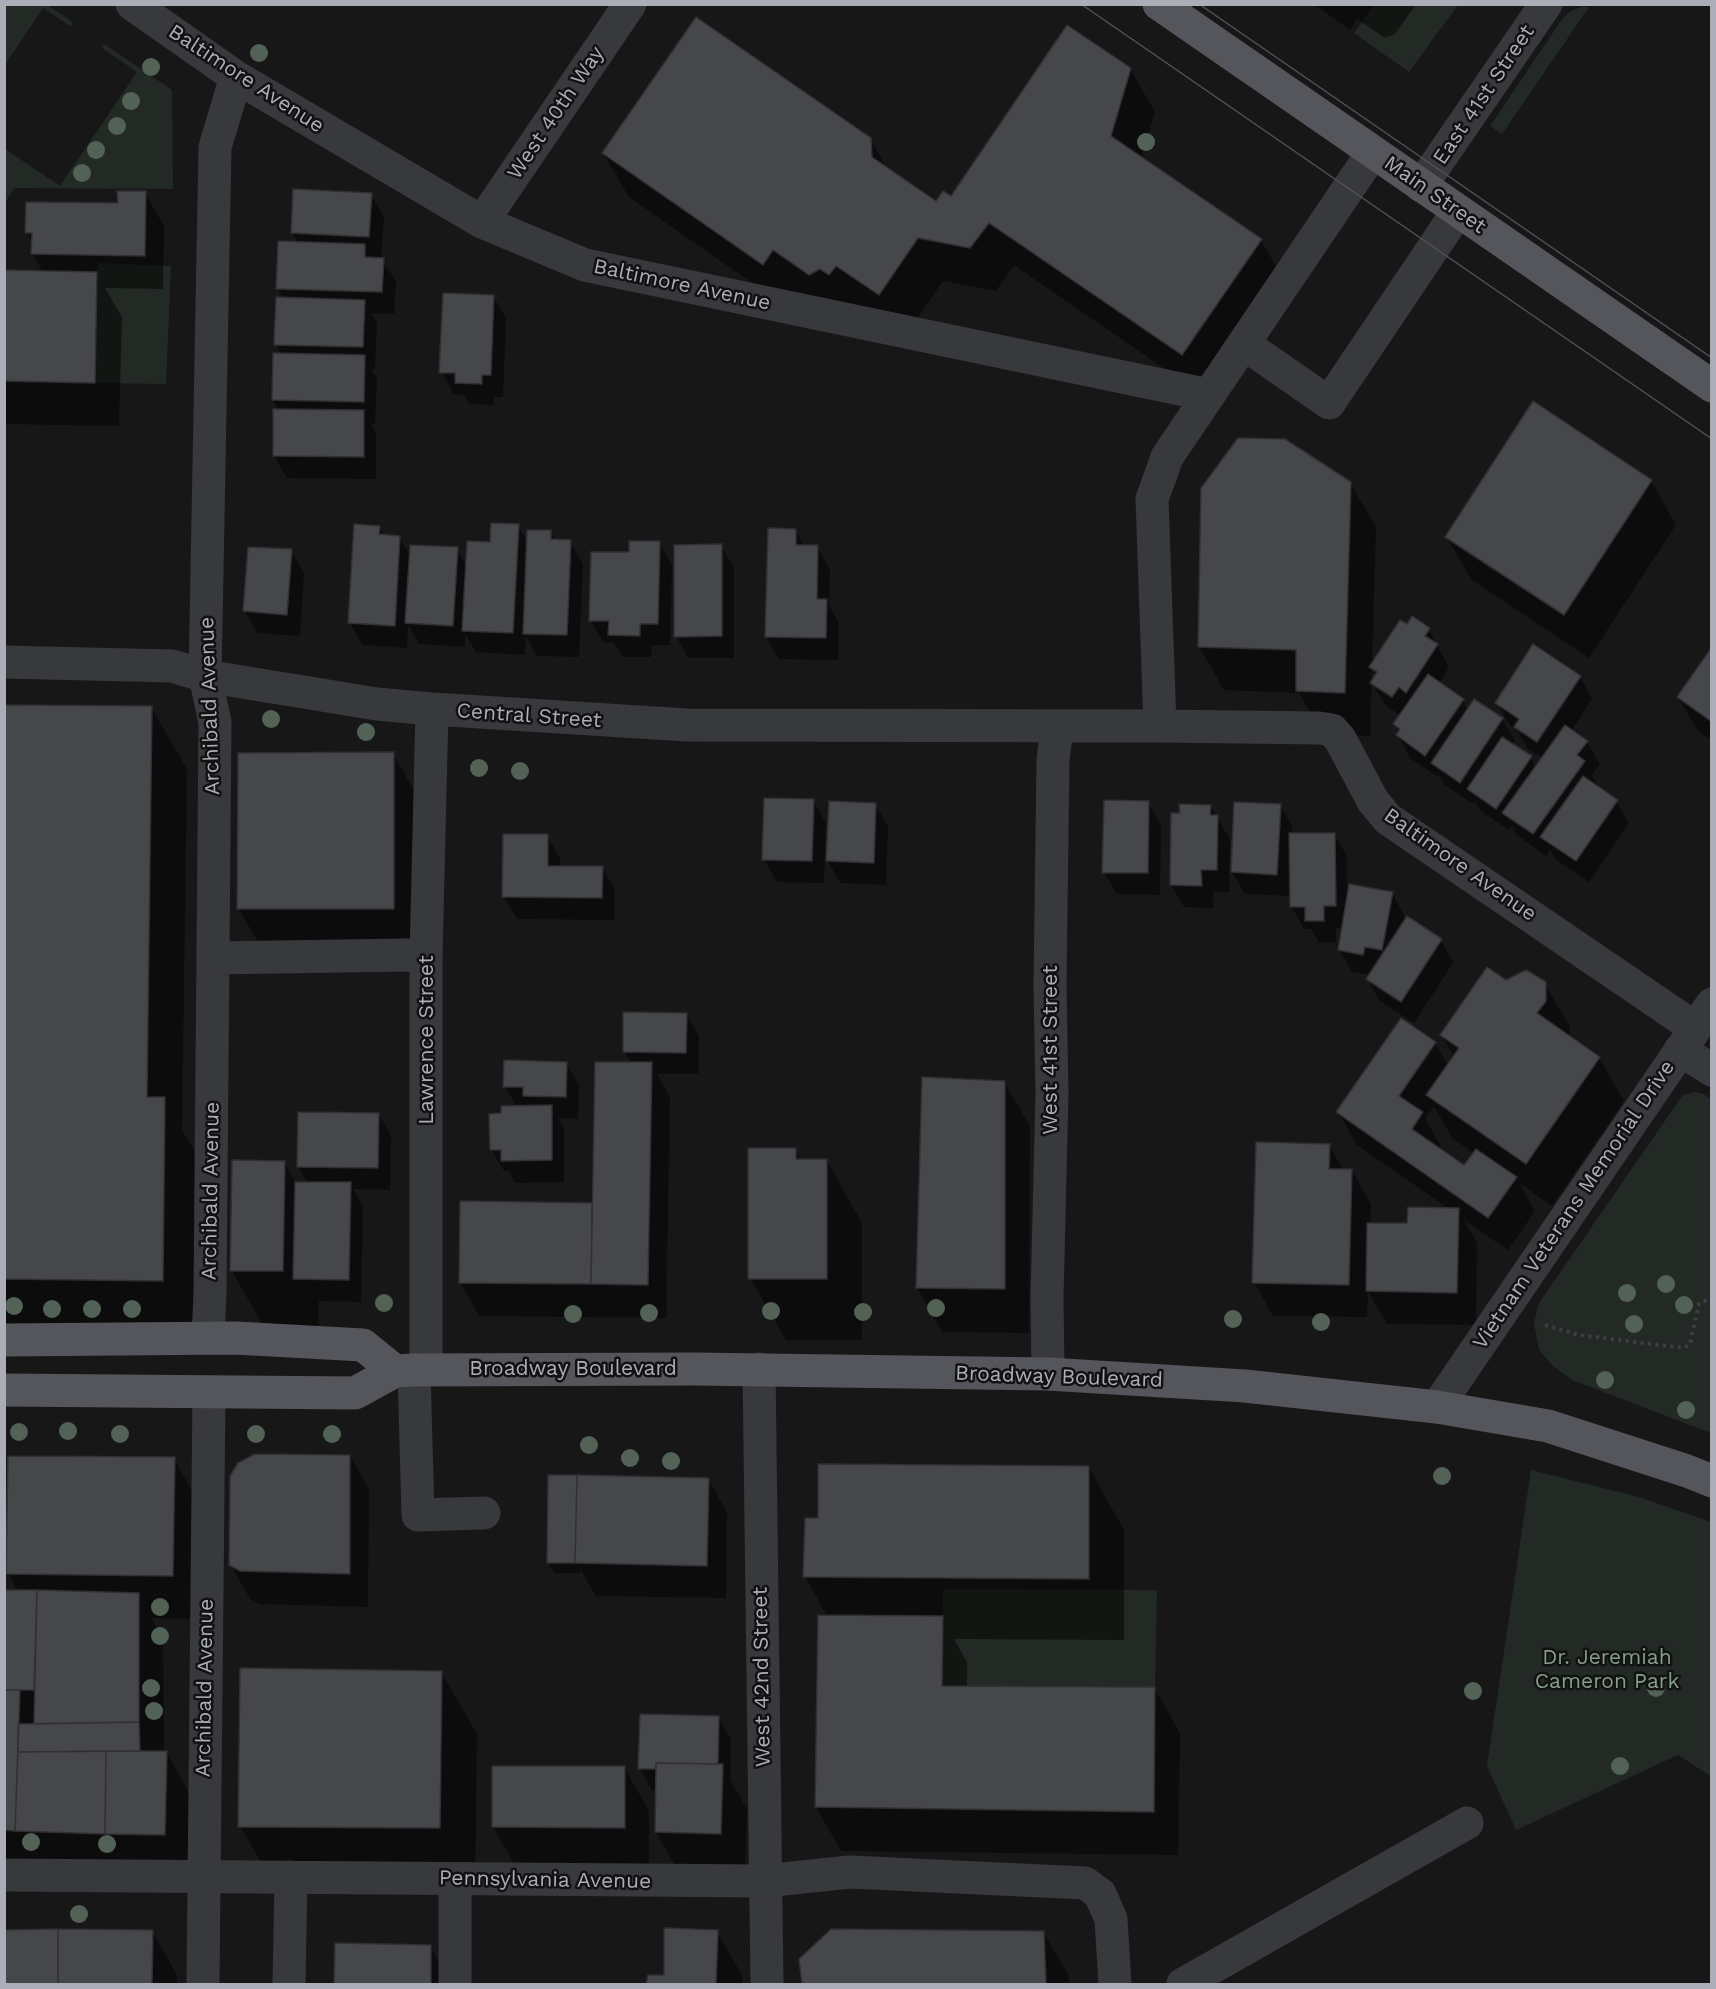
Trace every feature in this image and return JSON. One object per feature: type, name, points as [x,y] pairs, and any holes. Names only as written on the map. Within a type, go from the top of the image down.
[{"type":"main road","name":"Main Street","points":[[1159,4],[1712,386]]},
{"type":"main road","points":[[4,1340],[208,1338],[363,1345],[412,1370]]},
{"type":"main road","name":"Broadway Boulevard","points":[[4,1389],[355,1393],[412,1370],[759,1369],[1048,1374],[1245,1386],[1437,1407],[1548,1426],[1712,1481]]},
{"type":"street","name":"Baltimore Avenue","points":[[132,4],[236,77],[482,222],[585,265],[1209,395]]},
{"type":"street","name":"West 40th Way","points":[[482,222],[630,4]]},
{"type":"street","name":"East 41st Street","points":[[1421,186],[1546,4]]},
{"type":"street","name":"Archibald Avenue","points":[[208,1338],[215,722],[205,676],[215,147],[236,77]]},
{"type":"street","points":[[1160,726],[1152,500],[1167,457],[1373,152]]},
{"type":"street","points":[[1250,335],[1329,403],[1458,211]]},
{"type":"street","name":"Central Street","points":[[4,662],[171,666],[205,676],[377,704],[432,710],[687,725],[1057,727]]},
{"type":"street","name":"Lawrence Street","points":[[432,710],[412,1370],[418,1515],[484,1513]]},
{"type":"street","name":"Baltimore Avenue","points":[[1057,727],[1160,726],[1332,730],[1340,739],[1373,801],[1388,819],[1696,1027],[1712,1070]]},
{"type":"street","name":"West 41st Street","points":[[1048,1374],[1053,759],[1057,727]]},
{"type":"street","points":[[213,958],[406,955],[426,957]]},
{"type":"street","name":"Vietnam Veterans Memorial Drive","points":[[1437,1407],[1696,1027]]},
{"type":"street","name":"West 42nd Street","points":[[759,1369],[767,1984]]},
{"type":"street","name":"Archibald Avenue","points":[[203,1984],[209,1392]]},
{"type":"street","points":[[1183,1984],[1467,1823]]},
{"type":"street","name":"Pennsylvania Avenue","points":[[4,1875],[764,1881],[850,1872],[1085,1883],[1100,1894],[1111,1918],[1115,1984]]},
{"type":"street","points":[[289,1984],[291,1877]]},
{"type":"street","points":[[455,1879],[455,1984]]},
{"type":"path","points":[[1545,1325],[1579,1335],[1684,1348],[1690,1344],[1699,1304],[1712,1300]]},
{"type":"green space","points":[[5,4],[47,5],[73,22],[70,26],[43,8],[5,65]]},
{"type":"green space","points":[[1374,5],[1458,5],[1409,72],[1354,33]]},
{"type":"green space","points":[[1589,7],[1502,134],[1490,126],[1563,18],[1571,11]]},
{"type":"green space","points":[[104,44],[172,90],[173,189],[14,188],[5,203],[5,149],[60,186],[137,72],[102,48]]},
{"type":"green space","points":[[98,263],[171,266],[166,384],[95,383]]},
{"type":"green space","points":[[1695,1092],[1711,1099],[1711,1433],[1572,1380],[1552,1365],[1539,1350],[1534,1323],[1539,1303],[1680,1099],[1683,1095]]},
{"type":"green space","name":"Dr. Jeremiah Cameron Park","points":[[1531,1470],[1639,1497],[1711,1522],[1712,1777],[1678,1755],[1516,1830],[1487,1766]]},
{"type":"green space","points":[[943,1589],[1157,1590],[1155,1687],[942,1686]]},
{"type":"building","points":[[696,17],[871,138],[872,157],[936,201],[943,191],[951,196],[1067,25],[1131,68],[1111,136],[1262,239],[1182,355],[989,223],[970,248],[918,238],[879,295],[836,266],[829,275],[820,269],[809,275],[773,250],[763,265],[602,153]]},
{"type":"building","points":[[293,189],[372,193],[369,237],[291,233]]},
{"type":"building","points":[[117,191],[146,191],[145,256],[31,254],[32,233],[25,233],[26,202],[118,203]]},
{"type":"building","points":[[278,241],[365,244],[365,257],[384,258],[382,292],[276,289]]},
{"type":"building","points":[[4,270],[97,272],[95,383],[4,381]]},
{"type":"building","points":[[443,293],[494,295],[491,375],[482,375],[482,384],[455,383],[455,373],[439,373]]},
{"type":"building","points":[[276,297],[365,300],[363,347],[274,345]]},
{"type":"building","points":[[273,353],[365,355],[364,402],[272,400]]},
{"type":"building","points":[[1533,401],[1652,480],[1564,615],[1445,537]]},
{"type":"building","points":[[273,409],[364,410],[364,457],[273,456]]},
{"type":"building","points":[[1238,438],[1285,439],[1351,482],[1345,693],[1296,691],[1296,650],[1198,647],[1201,488]]},
{"type":"building","points":[[491,523],[519,524],[513,633],[462,631],[467,541],[490,542]]},
{"type":"building","points":[[354,524],[380,526],[379,534],[400,536],[395,626],[348,623]]},
{"type":"building","points":[[768,528],[796,529],[796,545],[818,545],[817,599],[827,599],[826,638],[765,637]]},
{"type":"building","points":[[527,530],[551,530],[551,539],[571,540],[567,635],[523,634]]},
{"type":"building","points":[[629,541],[660,541],[658,624],[640,624],[640,636],[608,635],[609,621],[589,621],[591,552],[629,552]]},
{"type":"building","points":[[722,544],[722,636],[674,637],[674,545]]},
{"type":"building","points":[[410,545],[458,547],[453,626],[405,623]]},
{"type":"building","points":[[248,547],[292,549],[287,615],[243,611]]},
{"type":"building","points":[[1412,616],[1430,628],[1425,636],[1438,644],[1406,693],[1399,687],[1392,697],[1370,683],[1377,672],[1369,667],[1400,620],[1407,624]]},
{"type":"building","points":[[1533,644],[1581,676],[1537,742],[1514,727],[1519,719],[1495,703]]},
{"type":"building","points":[[1712,647],[1712,722],[1677,697]]},
{"type":"building","points":[[1428,674],[1464,699],[1425,756],[1396,735],[1400,729],[1393,724]]},
{"type":"building","points":[[1474,699],[1503,718],[1460,783],[1431,763]]},
{"type":"building","points":[[4,705],[152,706],[147,1097],[165,1097],[163,1281],[4,1279]]},
{"type":"building","points":[[1565,725],[1588,741],[1577,755],[1585,761],[1533,834],[1502,813]]},
{"type":"building","points":[[1502,737],[1532,756],[1496,809],[1467,789]]},
{"type":"building","points":[[394,752],[394,909],[237,909],[238,753]]},
{"type":"building","points":[[1583,776],[1618,800],[1576,861],[1540,837]]},
{"type":"building","points":[[764,798],[814,799],[812,861],[762,860]]},
{"type":"building","points":[[1104,800],[1149,801],[1148,873],[1102,873]]},
{"type":"building","points":[[829,801],[876,803],[874,863],[826,861]]},
{"type":"building","points":[[1234,802],[1281,804],[1277,875],[1231,872]]},
{"type":"building","points":[[1179,804],[1211,805],[1210,815],[1218,815],[1217,870],[1201,870],[1202,886],[1170,885],[1171,813],[1180,813]]},
{"type":"building","points":[[1289,833],[1335,833],[1336,906],[1324,906],[1324,921],[1305,921],[1305,907],[1290,907]]},
{"type":"building","points":[[503,834],[548,834],[548,866],[603,866],[602,898],[502,897]]},
{"type":"building","points":[[1349,884],[1393,892],[1382,950],[1365,947],[1363,955],[1338,950]]},
{"type":"building","points":[[1407,916],[1442,939],[1401,1002],[1366,979]]},
{"type":"building","points":[[1487,967],[1506,980],[1526,970],[1546,982],[1546,1001],[1537,1013],[1600,1057],[1526,1164],[1426,1095],[1459,1048],[1440,1035]]},
{"type":"building","points":[[623,1012],[687,1013],[686,1053],[623,1052]]},
{"type":"building","points":[[1401,1018],[1436,1042],[1399,1096],[1423,1112],[1412,1129],[1464,1165],[1476,1149],[1517,1177],[1488,1218],[1336,1112]]},
{"type":"building","points":[[504,1060],[567,1062],[566,1097],[523,1096],[523,1087],[503,1087]]},
{"type":"building","points":[[595,1062],[652,1062],[648,1285],[591,1284]]},
{"type":"building","points":[[922,1077],[1005,1081],[1005,1289],[916,1288]]},
{"type":"building","points":[[552,1105],[552,1160],[501,1161],[501,1150],[490,1150],[489,1114],[501,1113],[501,1106]]},
{"type":"building","points":[[298,1112],[379,1113],[378,1168],[297,1167]]},
{"type":"building","points":[[1256,1142],[1330,1144],[1329,1169],[1352,1169],[1349,1285],[1252,1283]]},
{"type":"building","points":[[748,1148],[796,1148],[796,1159],[827,1159],[827,1279],[748,1279]]},
{"type":"building","points":[[232,1160],[285,1161],[283,1271],[230,1271]]},
{"type":"building","points":[[295,1182],[351,1182],[349,1280],[293,1279]]},
{"type":"building","points":[[460,1201],[592,1203],[591,1284],[459,1283]]},
{"type":"building","points":[[1408,1207],[1459,1208],[1457,1293],[1366,1291],[1367,1223],[1407,1223]]},
{"type":"building","points":[[255,1454],[350,1455],[350,1574],[240,1571],[229,1565],[230,1476],[238,1463]]},
{"type":"building","points":[[8,1456],[175,1457],[173,1576],[6,1574]]},
{"type":"building","points":[[818,1464],[1089,1466],[1089,1579],[803,1577],[805,1518],[818,1518]]},
{"type":"building","points":[[548,1475],[577,1475],[575,1563],[547,1563]]},
{"type":"building","points":[[577,1475],[709,1478],[707,1566],[575,1563]]},
{"type":"building","points":[[4,1590],[37,1590],[34,1690],[4,1690]]},
{"type":"building","points":[[37,1590],[139,1593],[139,1722],[34,1724]]},
{"type":"building","points":[[818,1615],[943,1616],[942,1686],[1155,1687],[1154,1812],[815,1807]]},
{"type":"building","points":[[240,1668],[442,1671],[440,1828],[238,1827]]},
{"type":"building","points":[[4,1690],[20,1690],[15,1831],[4,1830]]},
{"type":"building","points":[[640,1714],[719,1716],[718,1764],[656,1763],[656,1769],[638,1769]]},
{"type":"building","points":[[139,1722],[140,1751],[18,1752],[18,1724]]},
{"type":"building","points":[[106,1751],[105,1834],[15,1831],[18,1752]]},
{"type":"building","points":[[106,1751],[167,1751],[165,1835],[105,1834]]},
{"type":"building","points":[[656,1763],[723,1764],[721,1834],[655,1832]]},
{"type":"building","points":[[492,1766],[625,1766],[625,1828],[492,1827]]},
{"type":"building","points":[[664,1928],[718,1930],[716,1984],[646,1984],[648,1975],[664,1975]]},
{"type":"building","points":[[58,1929],[153,1930],[152,1984],[58,1984]]},
{"type":"building","points":[[58,1929],[58,1984],[4,1984],[4,1930]]},
{"type":"building","points":[[831,1929],[1044,1931],[1046,1984],[802,1984],[799,1959]]},
{"type":"building","points":[[335,1943],[431,1945],[431,1984],[334,1984]]},
{"type":"tram line","points":[[1081,4],[1712,439]]},
{"type":"tram line","points":[[1199,4],[1712,358]]}]
